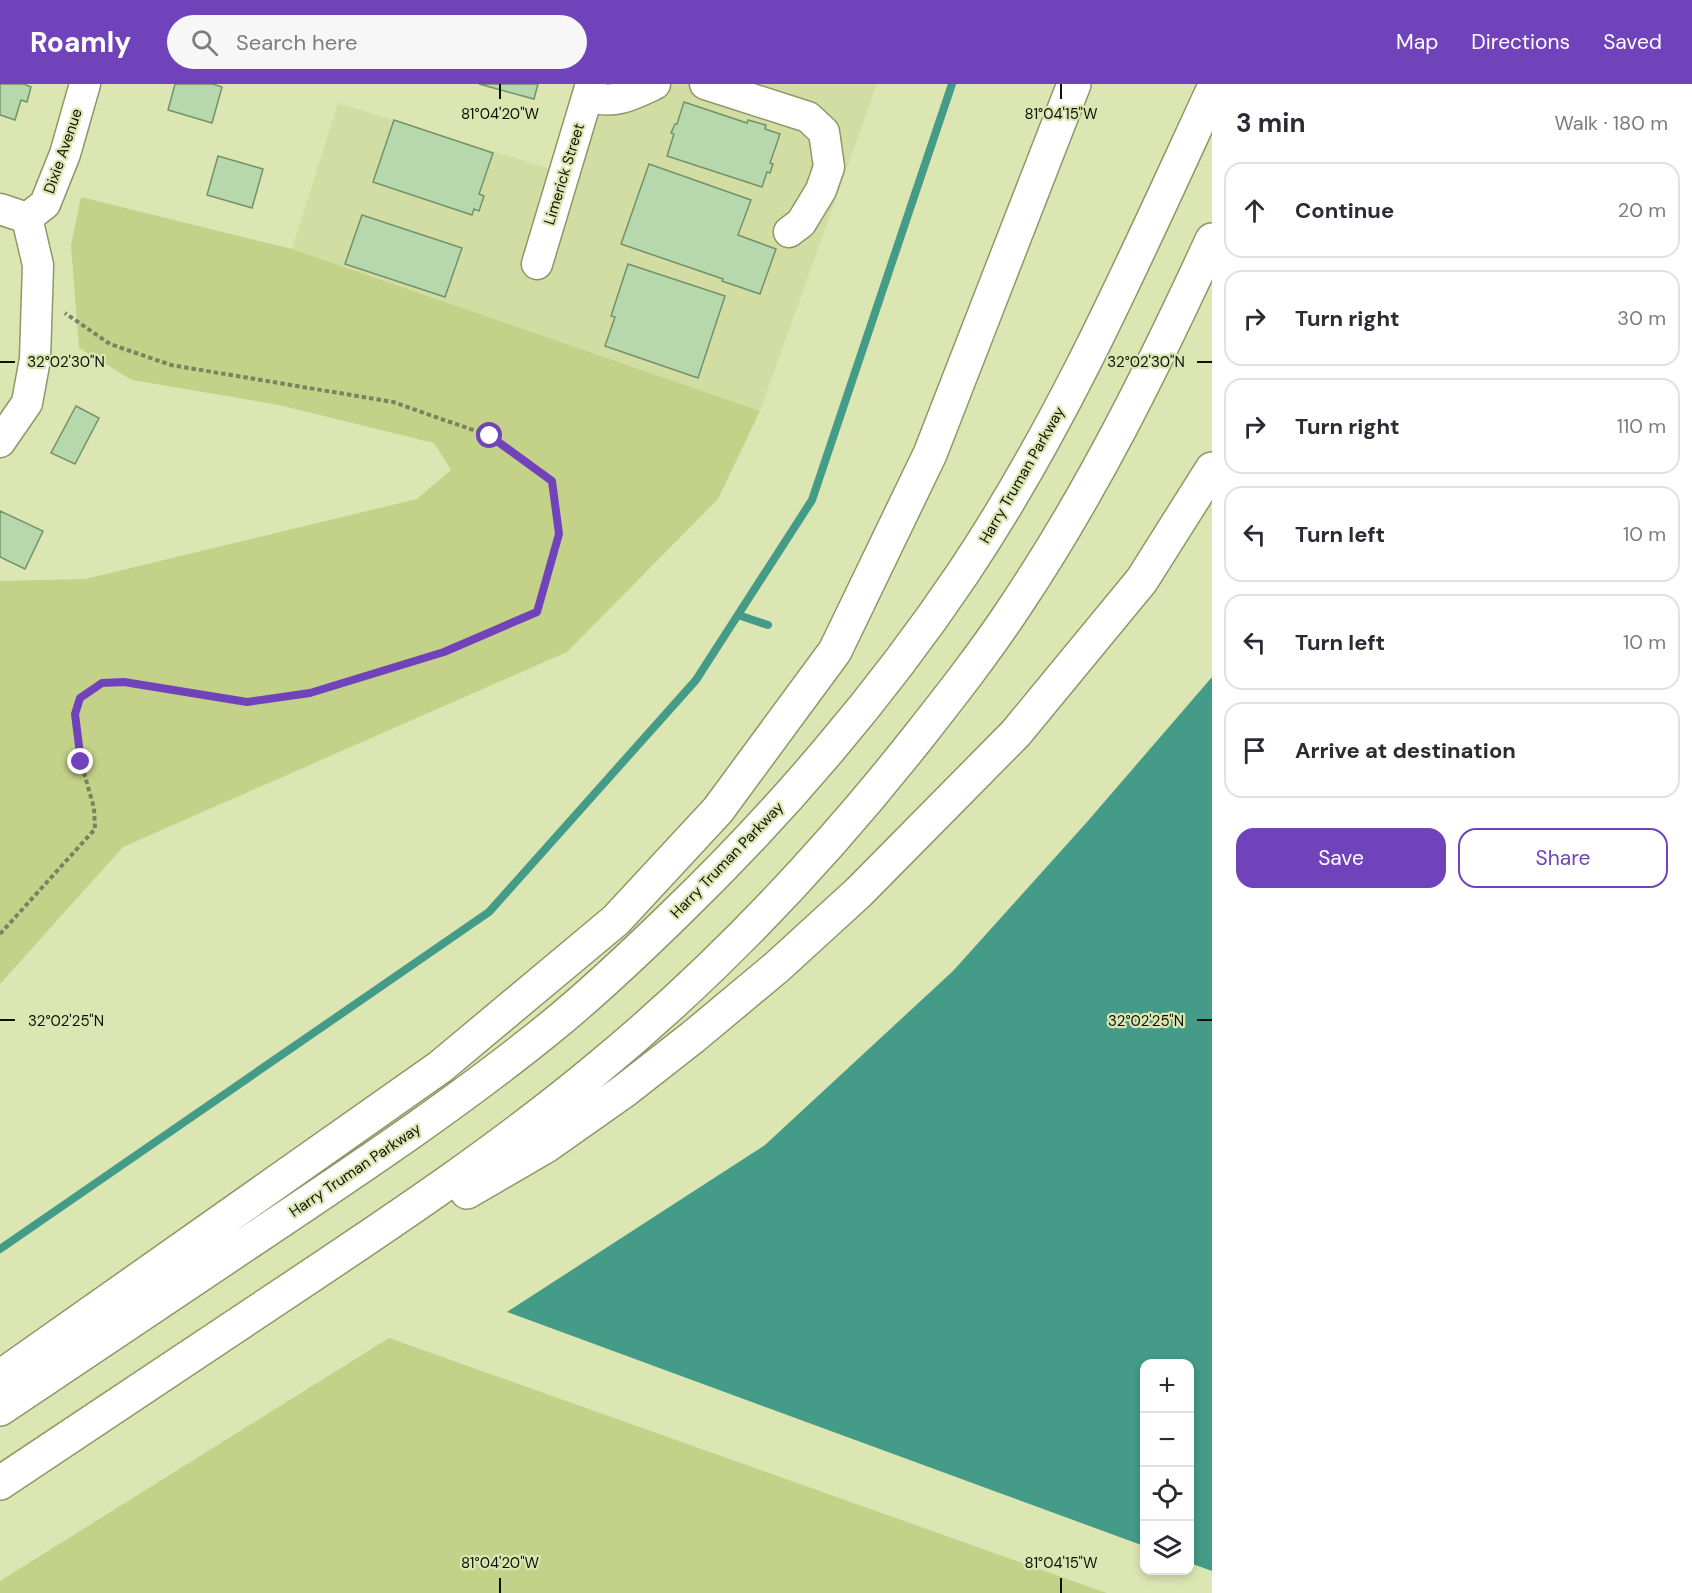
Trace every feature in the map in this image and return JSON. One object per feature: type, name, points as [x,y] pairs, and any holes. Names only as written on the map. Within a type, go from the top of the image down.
[{"type":"highway","points":[[0,1377],[440,1067],[616,920],[717,810],[835,651],[930,454],[1074,84]]},
{"type":"highway","name":"Harry Truman Parkway","points":[[0,1409],[388,1150],[473,1088],[554,1025],[629,959],[774,813],[841,735],[903,656],[963,573],[1016,489],[1066,399],[1113,306],[1212,92]]},
{"type":"highway","points":[[0,1483],[423,1200],[511,1137],[594,1072],[721,956],[820,854],[888,774],[953,693],[1014,608],[1070,520],[1121,428],[1169,333],[1212,240]]},
{"type":"highway","points":[[239,1323],[546,1146],[659,1064],[777,967],[859,892],[1016,733],[1142,579],[1212,469]]},
{"type":"street","name":"Dixie Avenue","points":[[14,214],[45,204],[65,154],[86,84]]},
{"type":"street","points":[[590,90],[597,99],[615,100],[655,84]]},
{"type":"street","points":[[705,84],[808,117],[824,132],[829,167],[821,190],[801,223],[789,232]]},
{"type":"street","name":"Limerick Street","points":[[537,264],[590,90]]},
{"type":"street","points":[[0,442],[27,403],[35,359],[38,265],[14,214]]},
{"type":"path","points":[[0,934],[95,829],[94,808],[81,762],[75,714],[80,698],[102,683],[124,682],[247,702],[310,693],[444,652],[537,612],[559,534],[552,481],[490,436],[393,402],[171,365],[110,344],[66,315],[60,307]]},
{"type":"shaded area","points":[[605,84],[877,84],[760,411],[292,249],[338,103],[576,177]]},
{"type":"shaded area","points":[[81,197],[292,249],[760,411],[718,499],[567,652],[123,847],[0,984],[0,581],[85,579],[417,499],[451,470],[434,443],[279,405],[132,380],[79,348],[71,245]]},
{"type":"shaded area","points":[[389,1338],[1107,1593],[0,1593],[0,1581]]},
{"type":"water","points":[[1212,677],[1212,1571],[1194,1564],[1194,1359],[1140,1359],[1140,1545],[507,1312],[765,1145],[953,971],[1087,822]]},
{"type":"building","points":[[0,84],[24,84],[31,87],[27,102],[21,100],[15,120],[0,115]]},
{"type":"building","points":[[175,84],[213,84],[222,87],[212,123],[168,110]]},
{"type":"building","points":[[479,84],[538,84],[534,99]]},
{"type":"building","points":[[684,102],[747,123],[748,120],[766,125],[765,129],[780,134],[770,163],[773,164],[770,173],[767,172],[762,187],[667,156],[674,134],[671,133],[677,124]]},
{"type":"building","points":[[394,120],[493,153],[479,194],[484,196],[479,211],[474,209],[472,215],[373,182]]},
{"type":"building","points":[[218,156],[263,169],[252,208],[207,195]]},
{"type":"building","points":[[649,164],[751,200],[738,235],[776,249],[760,294],[621,244]]},
{"type":"building","points":[[362,215],[462,248],[445,297],[345,264]]},
{"type":"building","points":[[628,264],[725,296],[698,378],[605,346],[615,317],[611,316]]},
{"type":"building","points":[[76,406],[99,418],[75,464],[51,453]]},
{"type":"building","points":[[0,511],[43,531],[25,569],[0,557]]},
{"type":"waterway","points":[[0,1249],[489,912],[696,680],[812,500],[952,84]]},
{"type":"waterway","points":[[738,615],[768,625]]},
{"type":"route","points":[[81,762],[75,714],[80,698],[102,683],[124,682],[247,702],[310,693],[444,652],[537,612],[559,534],[552,481],[490,436]]}]
